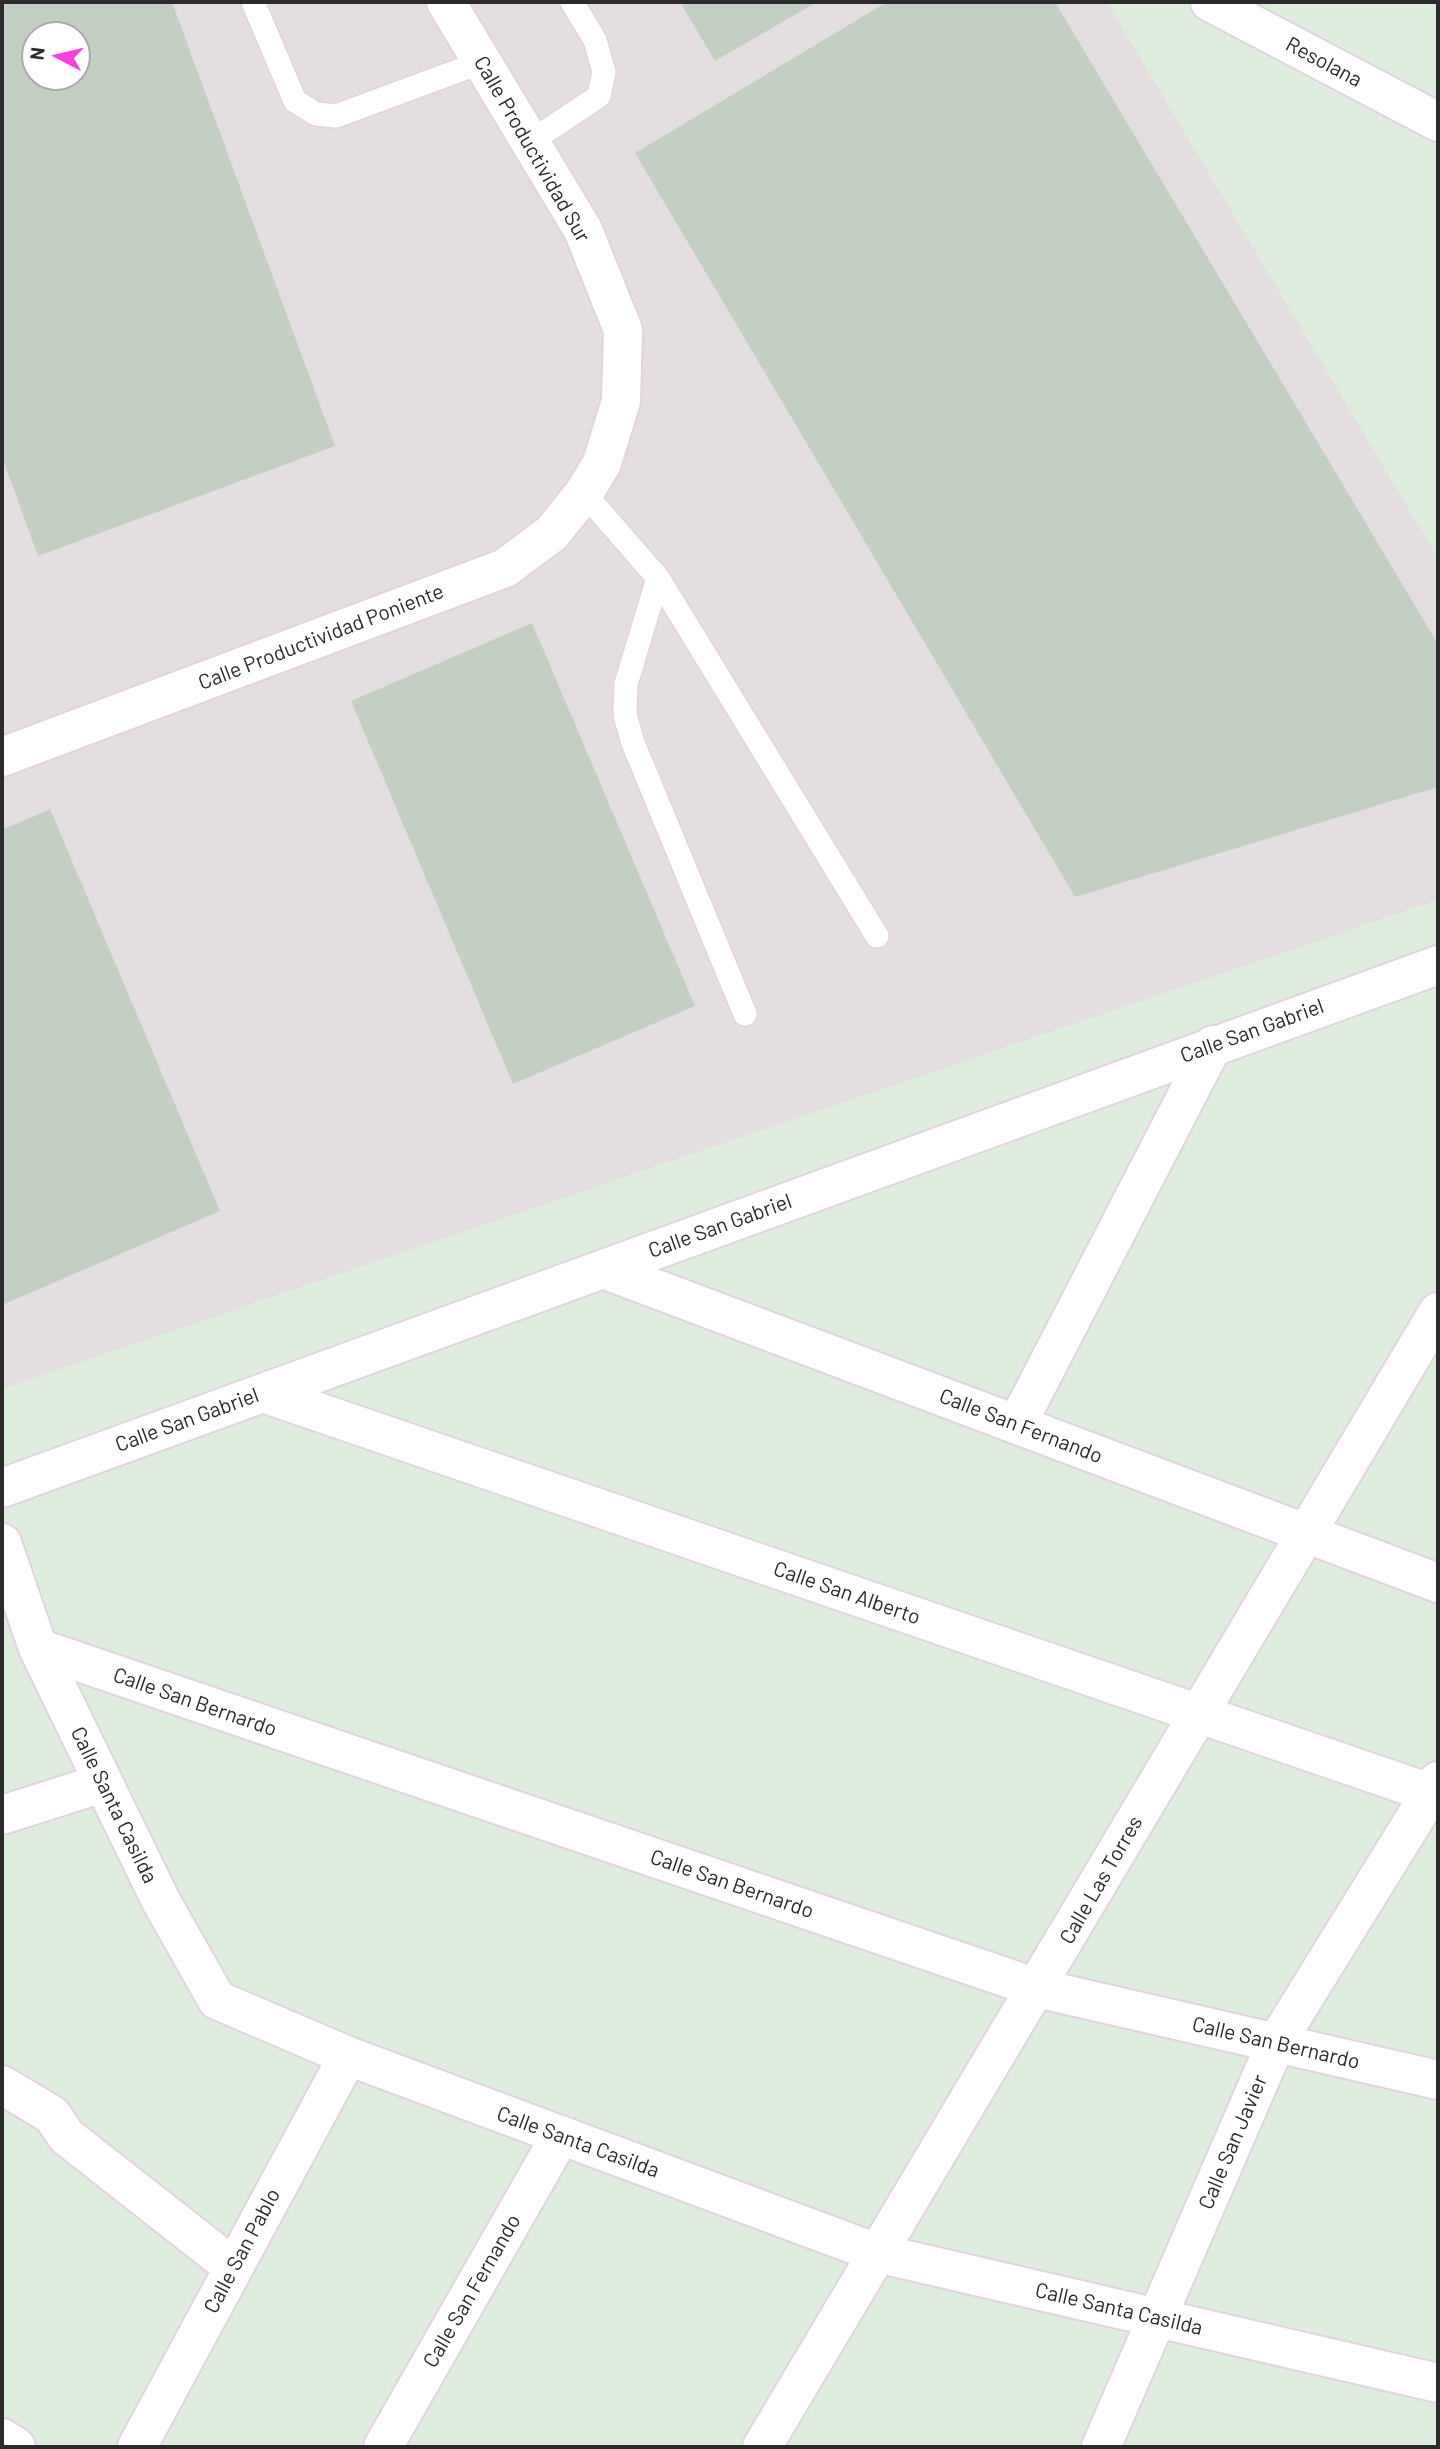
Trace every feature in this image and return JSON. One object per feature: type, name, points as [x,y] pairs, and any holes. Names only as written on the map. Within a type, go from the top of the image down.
[{"type":"street","name":"Resolana","points":[[1210,2],[1438,122]]},
{"type":"street","name":"Calle Productividad Sur","points":[[457,5],[482,62],[583,230],[623,330],[621,401],[593,478]]},
{"type":"street","name":"Calle Productividad Poniente","points":[[2,757],[505,568],[552,533],[593,478]]},
{"type":"street","name":"Calle San Gabriel","points":[[2,1488],[1438,965]]},
{"type":"street","points":[[1017,1424],[1213,1045]]},
{"type":"street","name":"Calle San Fernando","points":[[603,1269],[1438,1583]]},
{"type":"street","name":"Calle Las Torres","points":[[762,2447],[1438,1312]]},
{"type":"street","name":"Calle San Alberto","points":[[262,1393],[1198,1713],[1434,1787]]},
{"type":"street","name":"Calle Santa Casilda","points":[[2,1543],[38,1648],[161,1901],[217,2000],[348,2056],[877,2253],[1438,2383]]},
{"type":"street","name":"Calle San Bernardo","points":[[38,1648],[1037,1988],[1438,2080]]},
{"type":"street","points":[[2,1815],[103,1783]]},
{"type":"street","name":"Calle San Javier","points":[[1101,2447],[1276,2043],[1434,1787]]},
{"type":"street","name":"Calle San Pablo","points":[[136,2447],[348,2056]]},
{"type":"street","points":[[2,2085],[52,2115],[66,2136],[233,2267]]},
{"type":"street","name":"Calle San Fernando","points":[[383,2447],[561,2135]]},
{"type":"street","points":[[2,2438],[16,2447]]},
{"type":"lane","points":[[253,2],[295,101],[316,114],[336,117],[482,62]]},
{"type":"lane","points":[[530,142],[599,96],[604,72],[596,40],[572,2]]},
{"type":"lane","points":[[593,478],[658,578],[877,936]]},
{"type":"lane","points":[[658,578],[626,684],[625,715],[633,743],[745,1014]]},
{"type":"shaded area","points":[[2,2],[1107,2],[1438,558],[1438,900],[2,1389]]},
{"type":"building","points":[[2,2],[172,2],[335,446],[38,556],[2,457]]},
{"type":"building","points":[[680,2],[817,2],[715,61]]},
{"type":"building","points":[[887,2],[1055,2],[1438,644],[1438,787],[1075,897],[635,153]]},
{"type":"building","points":[[532,623],[695,1006],[513,1084],[351,701]]},
{"type":"building","points":[[50,809],[220,1211],[2,1305],[2,830]]}]
